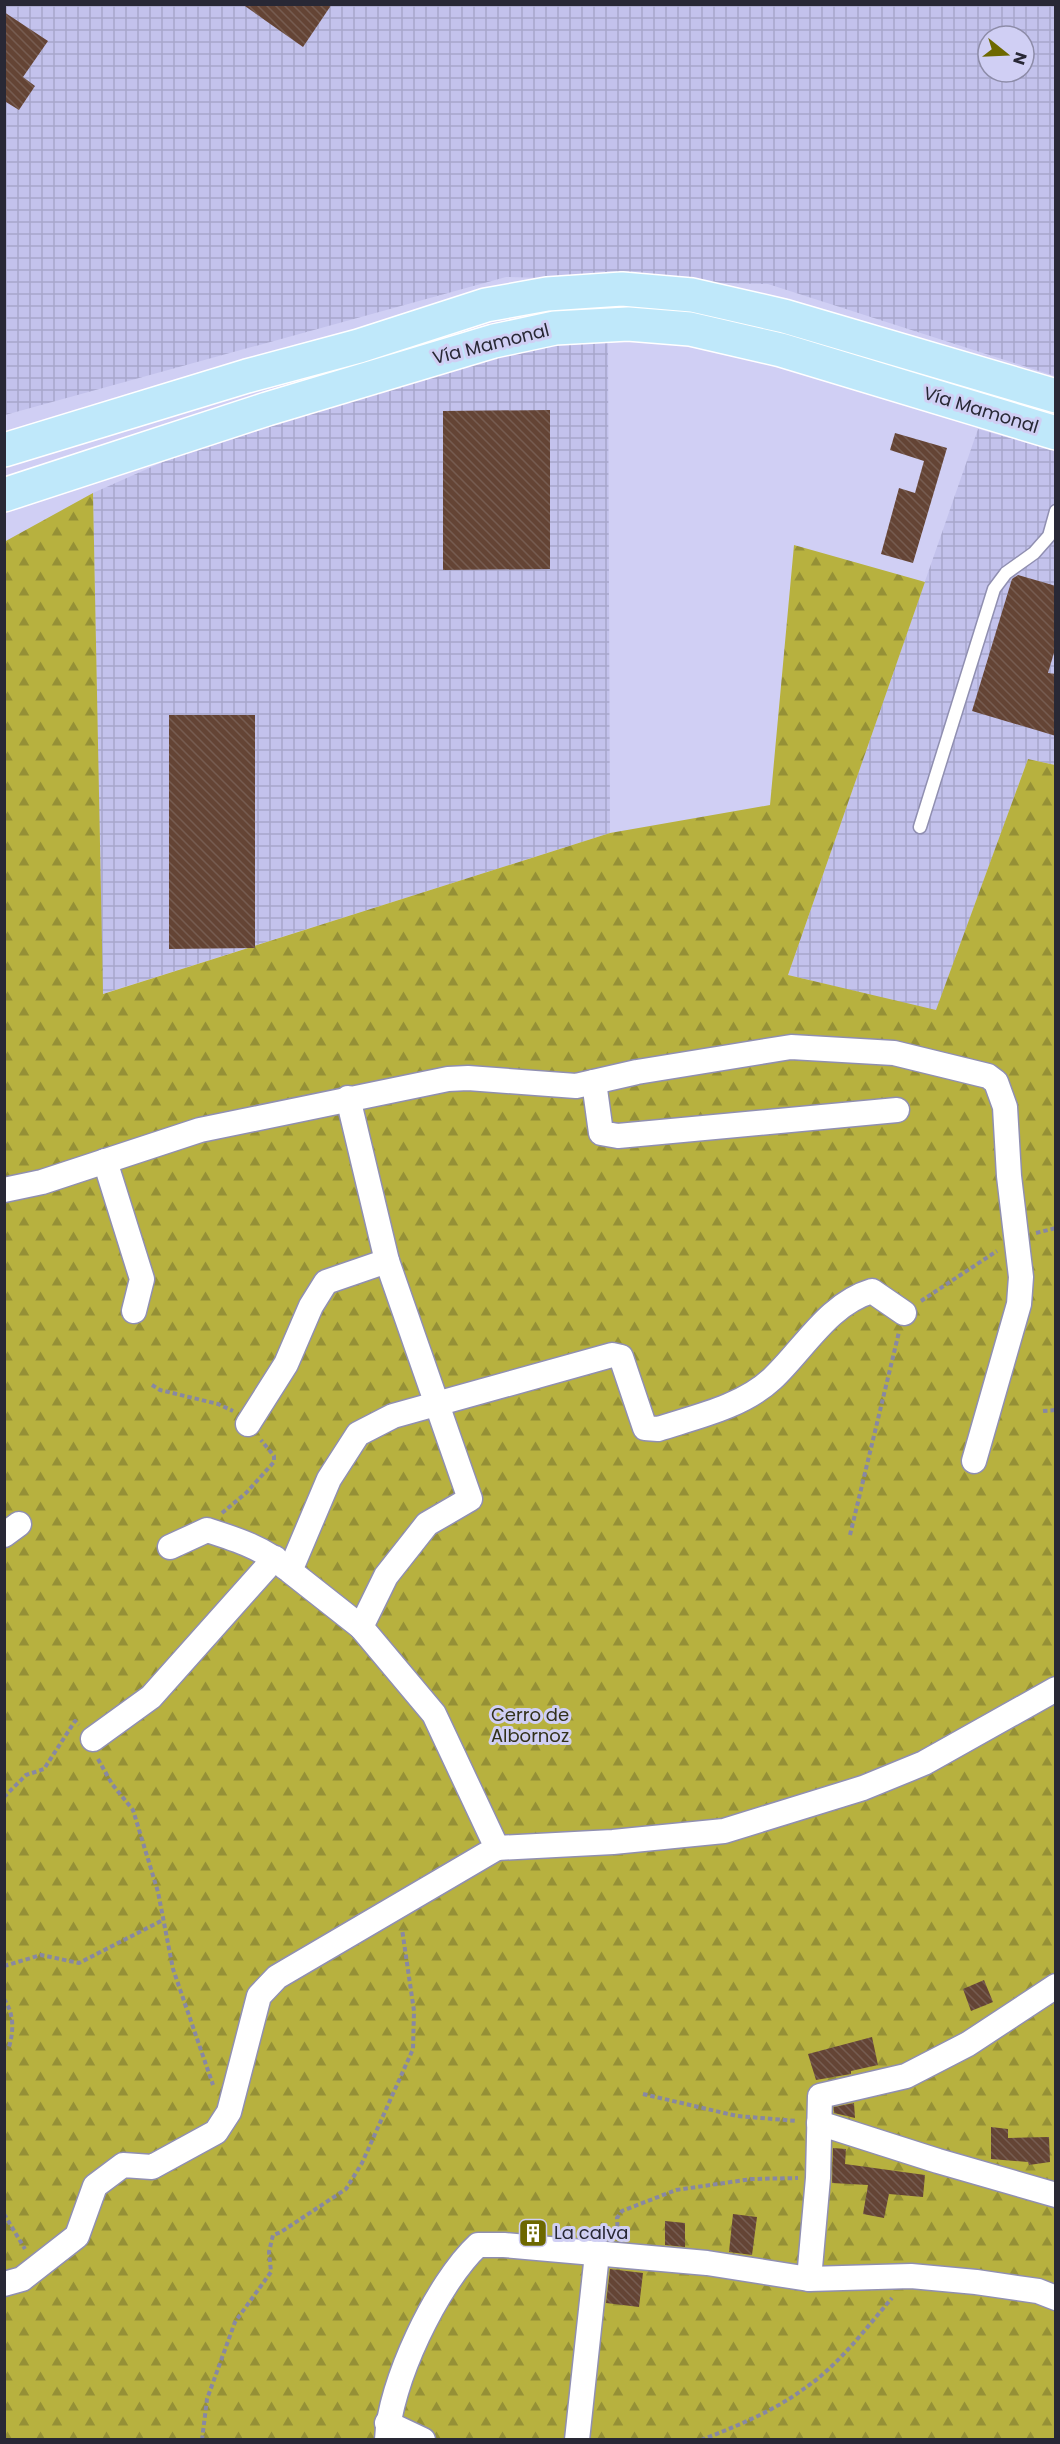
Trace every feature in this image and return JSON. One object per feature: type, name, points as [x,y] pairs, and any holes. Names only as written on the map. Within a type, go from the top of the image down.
[{"type":"main road","name":"Vía Mamonal","points":[[4,450],[247,376],[359,346],[486,305],[547,294],[622,289],[692,295],[784,316],[1050,391]]},
{"type":"main road","name":"Vía Mamonal","points":[[4,495],[267,409],[494,341],[555,327],[627,324],[690,329],[781,350],[1056,433]]},
{"type":"street","points":[[4,1190],[42,1182],[200,1130],[448,1079],[576,1086],[637,1072],[791,1047],[894,1053],[988,1076],[996,1082],[1005,1107],[1009,1176],[1021,1277],[1019,1304],[974,1461]]},
{"type":"street","points":[[594,1082],[602,1133],[618,1137],[897,1110]]},
{"type":"street","points":[[348,1098],[387,1262],[470,1499],[427,1524],[386,1576],[361,1627]]},
{"type":"street","points":[[105,1161],[142,1279],[134,1311]]},
{"type":"street","points":[[248,1424],[286,1364],[311,1306],[326,1282],[387,1262]]},
{"type":"street","points":[[93,1739],[132,1713],[151,1697],[282,1564],[329,1479],[358,1434],[393,1416],[612,1355],[621,1357],[645,1428],[658,1429],[734,1403],[771,1380],[831,1315],[859,1295],[872,1291],[904,1313]]},
{"type":"street","points":[[170,1547],[207,1530],[238,1540],[282,1564],[361,1627],[434,1714],[497,1848]]},
{"type":"street","points":[[4,2284],[22,2279],[77,2236],[95,2186],[123,2165],[152,2167],[216,2132],[229,2112],[259,1995],[277,1977],[497,1848],[614,1842],[724,1831],[863,1788],[924,1763],[1056,1689]]},
{"type":"street","points":[[808,2278],[818,2178],[818,2101],[822,2094],[906,2076],[968,2044],[1056,1986]]},
{"type":"street","points":[[819,2123],[938,2161],[1056,2194]]},
{"type":"street","points":[[423,2439],[387,2431],[407,2356],[463,2259],[478,2245],[504,2245],[707,2263],[808,2278],[911,2276],[1038,2291],[1056,2298]]},
{"type":"street","points":[[578,2439],[609,2255]]},
{"type":"lane","points":[[920,827],[994,589],[1006,573],[1034,553],[1049,536],[1056,511]]},
{"type":"path","points":[[850,1535],[904,1313],[1017,1237],[1056,1228]]},
{"type":"path","points":[[152,1385],[160,1390],[218,1404],[237,1413],[274,1456],[274,1462],[207,1530]]},
{"type":"path","points":[[1043,1411],[1056,1410]]},
{"type":"path","points":[[4,1797],[26,1775],[44,1769],[75,1721],[93,1739],[98,1757],[112,1784],[133,1810],[145,1846],[173,1969],[212,2084],[229,2112]]},
{"type":"path","points":[[202,2439],[207,2399],[235,2322],[271,2272],[268,2252],[273,2235],[346,2189],[362,2163],[413,2049],[414,2011],[399,1907]]},
{"type":"path","points":[[4,1966],[41,1955],[79,1963],[163,1920]]},
{"type":"path","points":[[4,1999],[11,2010],[13,2034],[9,2047],[4,2048]]},
{"type":"path","points":[[643,2094],[737,2116],[819,2123]]},
{"type":"path","points":[[609,2255],[617,2218],[622,2211],[676,2190],[753,2179],[818,2178]]},
{"type":"path","points":[[4,2214],[37,2268]]},
{"type":"path","points":[[701,2439],[774,2408],[807,2387],[850,2346],[911,2276]]},
{"type":"shaded area","points":[[5,5],[1055,5],[1055,376],[768,284],[506,277],[5,415]]},
{"type":"shaded area","points":[[608,343],[610,833],[102,994],[93,493],[165,461],[522,345]]},
{"type":"shaded area","points":[[978,429],[1055,451],[1055,765],[1028,759],[936,1011],[788,975]]},
{"type":"green space","name":"Cerro de Albornoz","points":[[93,493],[103,994],[610,833],[770,805],[794,545],[925,582],[788,975],[936,1010],[1028,759],[1055,765],[1055,2439],[5,2439],[4,542]]},
{"type":"building","points":[[242,4],[332,4],[303,47]]},
{"type":"building","points":[[4,12],[48,41],[23,77],[35,86],[19,110],[6,102],[4,104]]},
{"type":"building","points":[[550,410],[550,569],[443,570],[443,411]]},
{"type":"building","points":[[895,433],[947,448],[913,563],[881,554],[899,488],[915,493],[924,461],[890,450]]},
{"type":"building","points":[[1018,575],[1056,586],[1056,646],[1048,673],[1056,674],[1056,736],[972,711],[1012,579]]},
{"type":"building","points":[[169,715],[255,715],[255,948],[169,949]]},
{"type":"building","points":[[984,1980],[993,2002],[971,2011],[963,1989]]},
{"type":"building","points":[[872,2037],[878,2065],[851,2071],[851,2074],[816,2080],[808,2054]]},
{"type":"building","points":[[854,2103],[855,2118],[834,2113],[834,2107]]},
{"type":"building","points":[[991,2127],[1008,2129],[1008,2138],[1049,2137],[1050,2162],[1029,2165],[1028,2162],[991,2159]]},
{"type":"building","points":[[833,2148],[846,2149],[845,2164],[925,2175],[923,2197],[889,2194],[884,2218],[863,2214],[868,2185],[832,2183]]},
{"type":"building","points":[[733,2214],[757,2217],[752,2255],[729,2252]]},
{"type":"building","points":[[665,2221],[685,2223],[685,2247],[665,2245]]},
{"type":"building","points":[[610,2269],[643,2273],[639,2307],[606,2303]]},
{"type":"place","name":"La calva","points":[[533,2233]]}]
